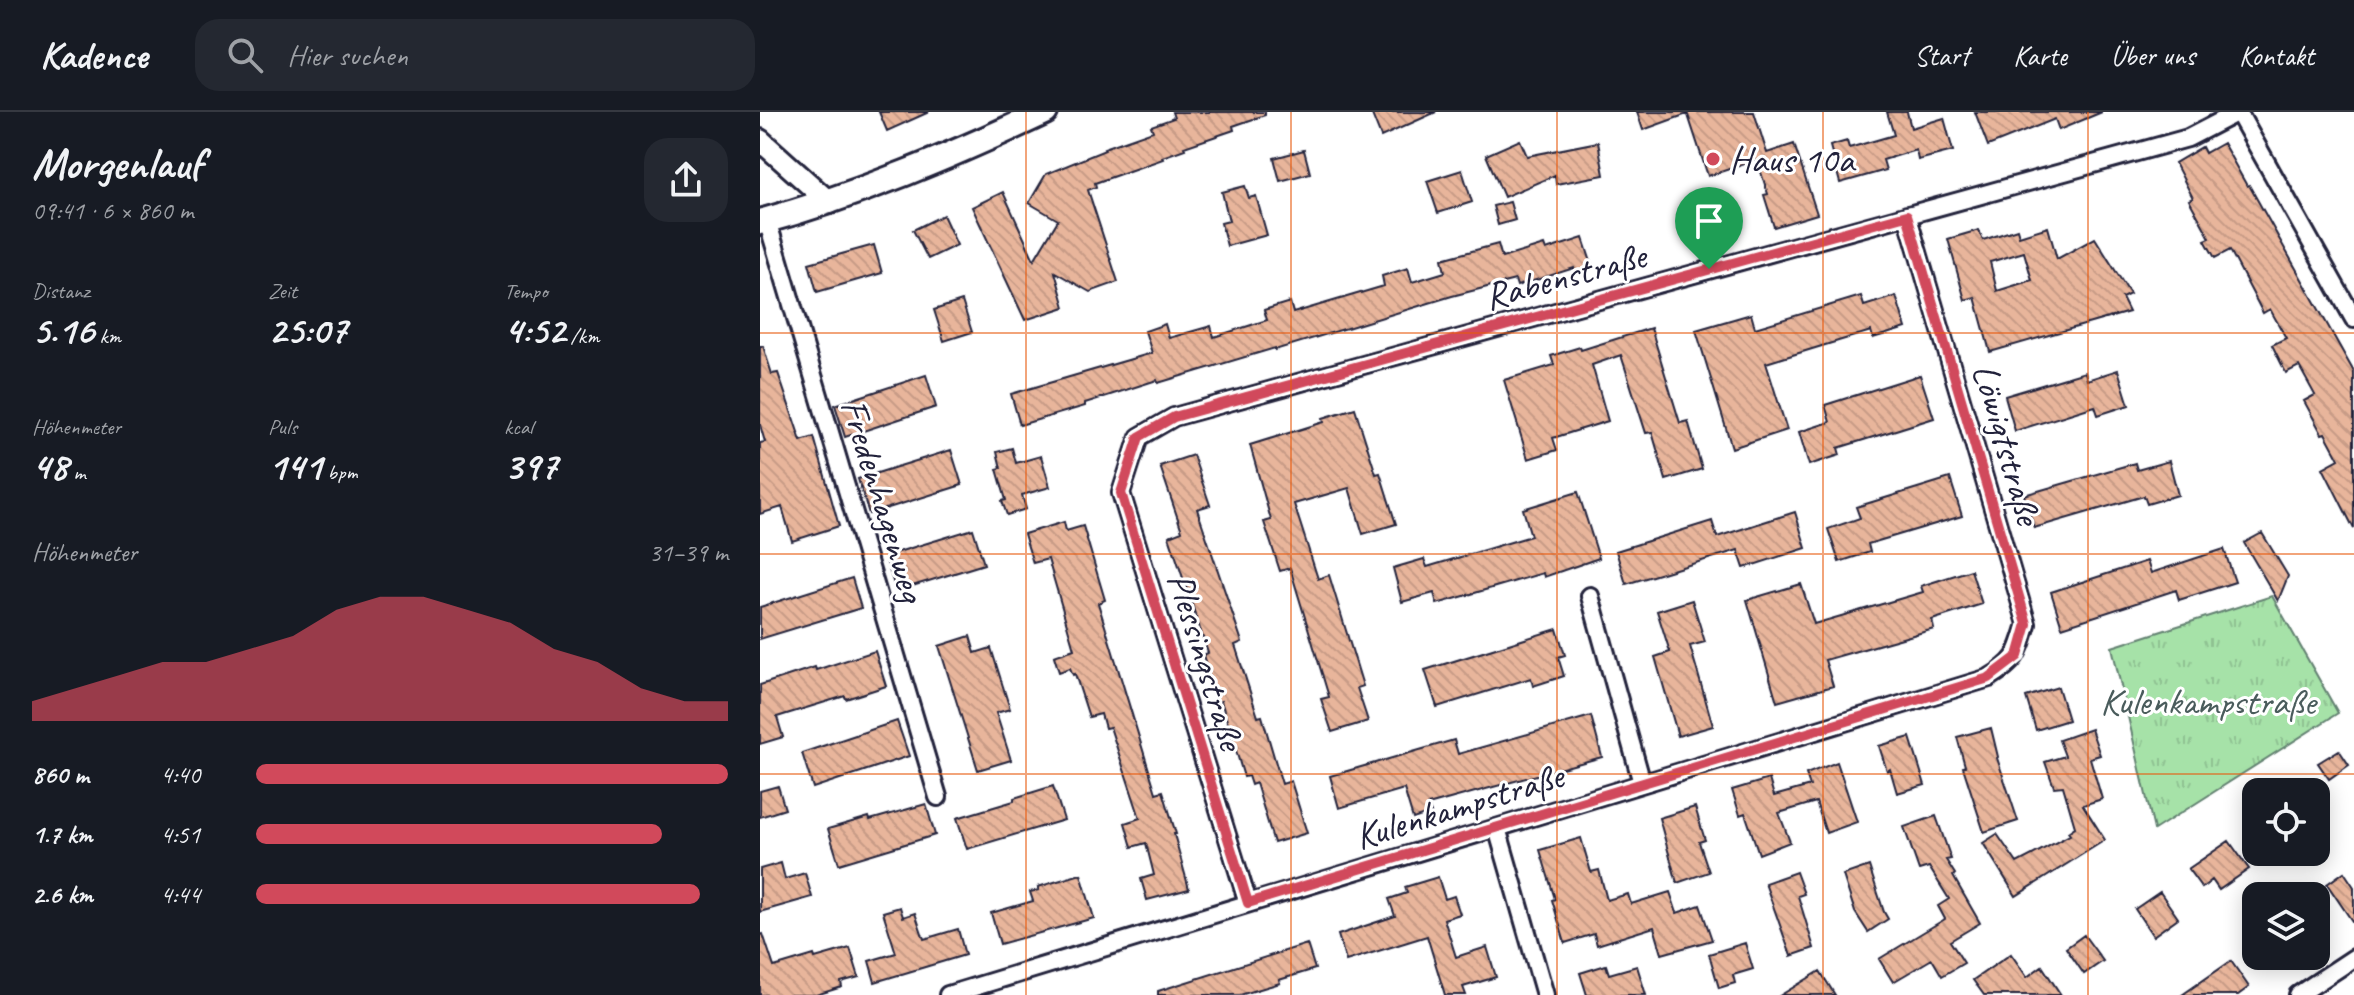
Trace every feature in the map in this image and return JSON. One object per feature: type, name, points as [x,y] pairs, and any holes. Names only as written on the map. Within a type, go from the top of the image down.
[{"type":"main road","points":[[764,221],[830,203],[876,186],[1045,112]]},
{"type":"street","points":[[2238,112],[2354,319]]},
{"type":"street","name":"Rabenstraße","points":[[1139,437],[1174,417],[2188,138],[2238,112]]},
{"type":"street","points":[[760,140],[830,203]]},
{"type":"street","name":"Löwigtstraße","points":[[1907,215],[2027,624],[2018,656],[1989,678]]},
{"type":"street","name":"Fredenhagenweg","points":[[764,221],[938,797]]},
{"type":"street","name":"Plessingstraße","points":[[1139,437],[1121,493],[1248,903]]},
{"type":"street","points":[[1590,596],[1642,783]]},
{"type":"street","name":"Kulenkampstraße","points":[[948,995],[1989,678]]},
{"type":"street","points":[[1497,828],[1545,995]]},
{"type":"street","points":[[2298,995],[2354,958]]},
{"type":"green space","name":"Kulenkampstraße","points":[[2272,596],[2338,713],[2154,830],[2112,647]]},
{"type":"building","points":[[879,112],[929,112],[887,131]]},
{"type":"building","points":[[1172,112],[1265,112],[1265,115],[1233,126],[1234,130],[1184,147],[1163,159],[1095,183],[1096,187],[1088,190],[1118,282],[1090,292],[1055,272],[1065,307],[1025,320],[972,207],[1003,192],[1034,260],[1058,220],[1029,203],[1046,174],[1104,148],[1153,131],[1151,126],[1174,118]]},
{"type":"building","points":[[1371,112],[1436,112],[1381,137]]},
{"type":"building","points":[[1637,112],[1687,112],[1687,114],[1643,130]]},
{"type":"building","points":[[1687,112],[1754,112],[1767,153],[1794,144],[1817,214],[1774,227],[1757,160],[1708,176]]},
{"type":"building","points":[[1887,112],[1907,112],[1911,128],[1944,118],[1953,151],[1918,160],[1916,150],[1883,160],[1886,170],[1840,183],[1830,146],[1847,141],[1849,148],[1894,135]]},
{"type":"building","points":[[1975,112],[2102,112],[2059,130],[2055,119],[1988,146]]},
{"type":"building","points":[[1520,140],[1527,156],[1598,142],[1604,175],[1556,184],[1555,175],[1504,197],[1486,155]]},
{"type":"building","points":[[2223,143],[2354,372],[2354,529],[2323,468],[2339,459],[2304,401],[2315,395],[2299,366],[2286,373],[2272,345],[2286,338],[2270,309],[2263,313],[2230,250],[2215,258],[2205,240],[2210,238],[2189,200],[2193,198],[2175,163],[2202,147],[2205,153]]},
{"type":"building","points":[[1304,150],[1310,173],[1280,181],[1274,158]]},
{"type":"building","points":[[1462,170],[1472,202],[1438,213],[1427,181]]},
{"type":"building","points":[[1245,186],[1249,198],[1256,196],[1267,235],[1227,246],[1221,223],[1229,221],[1222,192]]},
{"type":"building","points":[[1510,202],[1515,220],[1498,225],[1493,206]]},
{"type":"building","points":[[943,215],[957,245],[928,259],[913,230]]},
{"type":"building","points":[[2048,227],[2057,259],[2095,238],[2130,294],[2122,298],[2129,312],[1990,352],[1975,297],[1965,300],[1948,239],[1979,230],[1983,240],[2017,229],[2019,236]],"holes":[[[2024,252],[2032,280],[1997,291],[1990,262]]]},
{"type":"building","points":[[1583,238],[1593,268],[1575,273],[1574,268],[1517,286],[1515,280],[1452,296],[1275,350],[1158,383],[1157,380],[1020,425],[1011,394],[1152,353],[1145,331],[1165,324],[1169,338],[1211,326],[1214,337],[1267,320],[1264,310],[1290,302],[1293,313],[1384,286],[1382,276],[1408,268],[1412,282],[1445,272],[1442,259],[1498,244],[1502,258],[1544,245],[1546,250]]},
{"type":"building","points":[[874,245],[882,273],[817,292],[809,263]]},
{"type":"building","points":[[1861,296],[1864,306],[1896,296],[1906,328],[1873,338],[1871,331],[1766,363],[1787,430],[1732,448],[1696,330],[1751,314],[1755,328]]},
{"type":"building","points":[[962,301],[972,332],[944,341],[934,310]]},
{"type":"building","points":[[1651,328],[1680,423],[1688,421],[1702,469],[1666,480],[1652,432],[1646,433],[1621,355],[1592,365],[1608,421],[1553,438],[1557,450],[1528,459],[1504,380],[1554,365],[1551,356]]},
{"type":"building","points":[[760,346],[763,346],[772,374],[778,373],[801,441],[814,437],[839,526],[792,541],[782,507],[760,514],[760,443],[765,442],[760,425]]},
{"type":"building","points":[[2118,370],[2129,405],[2098,415],[2095,406],[2015,431],[2005,396],[2085,372],[2087,380]]},
{"type":"building","points":[[926,375],[936,407],[845,437],[835,405]]},
{"type":"building","points":[[1920,375],[1934,418],[1838,448],[1840,455],[1809,465],[1799,432],[1830,422],[1825,405]]},
{"type":"building","points":[[1355,408],[1396,524],[1363,534],[1349,488],[1294,504],[1318,579],[1329,575],[1363,686],[1357,688],[1368,721],[1332,732],[1321,699],[1329,697],[1290,568],[1280,571],[1264,522],[1271,520],[1250,445],[1324,422],[1323,418]]},
{"type":"building","points":[[1012,448],[1016,463],[1041,456],[1050,487],[1022,495],[1026,509],[1007,515],[1002,501],[1006,500],[997,469],[1001,468],[997,452]]},
{"type":"building","points":[[951,450],[962,485],[869,514],[858,479]]},
{"type":"building","points":[[1193,455],[1210,505],[1197,509],[1242,642],[1235,645],[1258,717],[1262,716],[1282,784],[1291,781],[1307,833],[1274,843],[1256,783],[1251,785],[1248,776],[1244,777],[1221,701],[1217,702],[1203,655],[1208,653],[1169,536],[1182,531],[1160,466]]},
{"type":"building","points":[[2169,461],[2178,495],[2147,504],[2144,496],[2034,528],[2024,495],[2135,463],[2137,470]]},
{"type":"building","points":[[1950,478],[1962,516],[1868,544],[1870,552],[1839,562],[1828,529],[1860,518],[1856,507]]},
{"type":"building","points":[[1578,492],[1599,558],[1544,577],[1543,573],[1437,604],[1434,593],[1402,602],[1393,568],[1424,559],[1427,567],[1531,536],[1523,509]]},
{"type":"building","points":[[1795,512],[1806,548],[1744,568],[1738,550],[1626,584],[1616,551],[1712,521],[1717,537]]},
{"type":"building","points":[[1064,522],[1066,531],[1083,526],[1105,600],[1098,603],[1156,793],[1163,791],[1189,889],[1147,900],[1141,879],[1154,875],[1146,843],[1132,847],[1125,823],[1140,818],[1110,727],[1105,728],[1101,714],[1089,717],[1075,674],[1070,668],[1059,672],[1054,656],[1074,649],[1048,559],[1033,563],[1024,534]]},
{"type":"building","points":[[973,529],[984,564],[896,591],[885,556]]},
{"type":"building","points":[[2262,533],[2288,576],[2278,601],[2244,543]]},
{"type":"building","points":[[2224,549],[2235,582],[2179,600],[2176,590],[2062,627],[2051,592],[2147,561],[2151,573]]},
{"type":"building","points":[[1971,570],[1982,604],[1932,620],[1934,629],[1825,660],[1833,686],[1777,702],[1747,600],[1801,584],[1814,624],[1923,592],[1921,586]]},
{"type":"building","points":[[852,578],[861,608],[760,639],[760,607]]},
{"type":"building","points":[[1692,600],[1705,642],[1690,646],[1713,726],[1678,736],[1655,657],[1670,652],[1657,611]]},
{"type":"building","points":[[1557,629],[1565,655],[1558,657],[1564,676],[1533,686],[1531,678],[1437,707],[1425,670]]},
{"type":"building","points":[[970,636],[975,653],[991,648],[1010,709],[996,713],[1011,760],[978,770],[939,646]]},
{"type":"building","points":[[875,651],[886,686],[777,717],[783,737],[760,744],[760,685]]},
{"type":"building","points":[[2058,687],[2068,720],[2036,730],[2026,697]]},
{"type":"building","points":[[1591,716],[1602,757],[1428,805],[1431,813],[1413,819],[1404,789],[1339,808],[1330,776],[1454,740],[1458,754]]},
{"type":"building","points":[[897,721],[909,756],[813,788],[802,753]]},
{"type":"building","points":[[1991,728],[1997,758],[2018,821],[1984,832],[1963,767],[1957,737]]},
{"type":"building","points":[[2091,729],[2100,755],[2090,758],[2102,799],[2083,805],[2105,840],[2016,896],[1983,843],[1997,834],[2017,863],[2070,835],[2068,832],[2075,827],[2063,786],[2054,787],[2045,762],[2065,756],[2059,740]]},
{"type":"building","points":[[1910,737],[1925,785],[1897,793],[1879,746]]},
{"type":"building","points":[[2339,750],[2349,765],[2330,778],[2318,763]]},
{"type":"building","points":[[1837,762],[1857,822],[1826,833],[1816,802],[1779,813],[1790,842],[1759,854],[1745,813],[1740,815],[1732,790],[1769,779],[1774,796],[1810,786],[1806,774]]},
{"type":"building","points":[[778,786],[785,809],[760,817],[760,791]]},
{"type":"building","points":[[1053,786],[1064,820],[967,849],[957,818]]},
{"type":"building","points":[[926,804],[935,835],[839,864],[828,829]]},
{"type":"building","points":[[1695,807],[1705,840],[1699,842],[1709,872],[1677,883],[1659,818]]},
{"type":"building","points":[[1936,816],[1951,859],[1946,860],[1980,923],[1950,941],[1964,963],[1942,976],[1932,959],[1893,982],[1879,959],[1945,919],[1938,906],[1949,899],[1929,867],[1919,870],[1904,827]]},
{"type":"building","points":[[1581,838],[1591,872],[1599,870],[1607,900],[1628,894],[1631,904],[1670,892],[1677,913],[1700,905],[1712,940],[1662,954],[1654,927],[1597,945],[1594,934],[1565,943],[1540,850]]},
{"type":"building","points":[[2229,841],[2242,859],[2242,866],[2249,869],[2219,890],[2212,880],[2202,888],[2188,869]]},
{"type":"building","points":[[781,863],[785,879],[805,873],[812,897],[760,912],[760,869]]},
{"type":"building","points":[[1869,866],[1888,919],[1868,932],[1855,912],[1843,875]]},
{"type":"building","points":[[1796,872],[1804,894],[1798,896],[1814,948],[1791,956],[1765,883]]},
{"type":"building","points":[[2344,872],[2354,887],[2354,924],[2330,888],[2330,882]]},
{"type":"building","points":[[1081,874],[1094,918],[1000,944],[991,913],[1033,901],[1030,892],[1039,890],[1038,887]]},
{"type":"building","points":[[1438,877],[1445,899],[1454,896],[1460,914],[1444,919],[1456,957],[1487,947],[1496,977],[1463,987],[1466,995],[1445,995],[1427,936],[1346,961],[1338,935],[1395,916],[1389,899],[1407,893],[1405,887]]},
{"type":"building","points":[[2160,892],[2178,918],[2153,936],[2135,909]]},
{"type":"building","points":[[900,907],[903,917],[915,913],[924,939],[958,929],[965,955],[875,982],[869,961],[896,953],[883,912]]},
{"type":"building","points":[[763,934],[774,967],[850,948],[859,977],[841,982],[842,987],[816,995],[760,995],[760,935]]},
{"type":"building","points":[[2084,935],[2103,961],[2084,974],[2066,948]]},
{"type":"building","points":[[1745,943],[1753,969],[1733,975],[1735,983],[1719,988],[1709,954]]},
{"type":"building","points":[[1307,944],[1315,969],[1279,980],[1280,983],[1240,995],[1158,995],[1158,991]]},
{"type":"building","points":[[2011,954],[2027,977],[2042,966],[2061,995],[1984,995],[1973,980]]},
{"type":"building","points":[[2231,961],[2249,987],[2238,995],[2182,995]]},
{"type":"building","points":[[1606,965],[1609,974],[1637,966],[1646,995],[1587,995],[1580,973]]},
{"type":"building","points":[[1820,971],[1835,995],[1781,995]]},
{"type":"place","name":"Haus 10a","points":[[1713,159]]},
{"type":"route","points":[[1907,215],[2027,624],[2018,656],[1989,678],[1248,903],[1121,493],[1139,437],[1174,417],[1709,269],[1907,215]]}]
